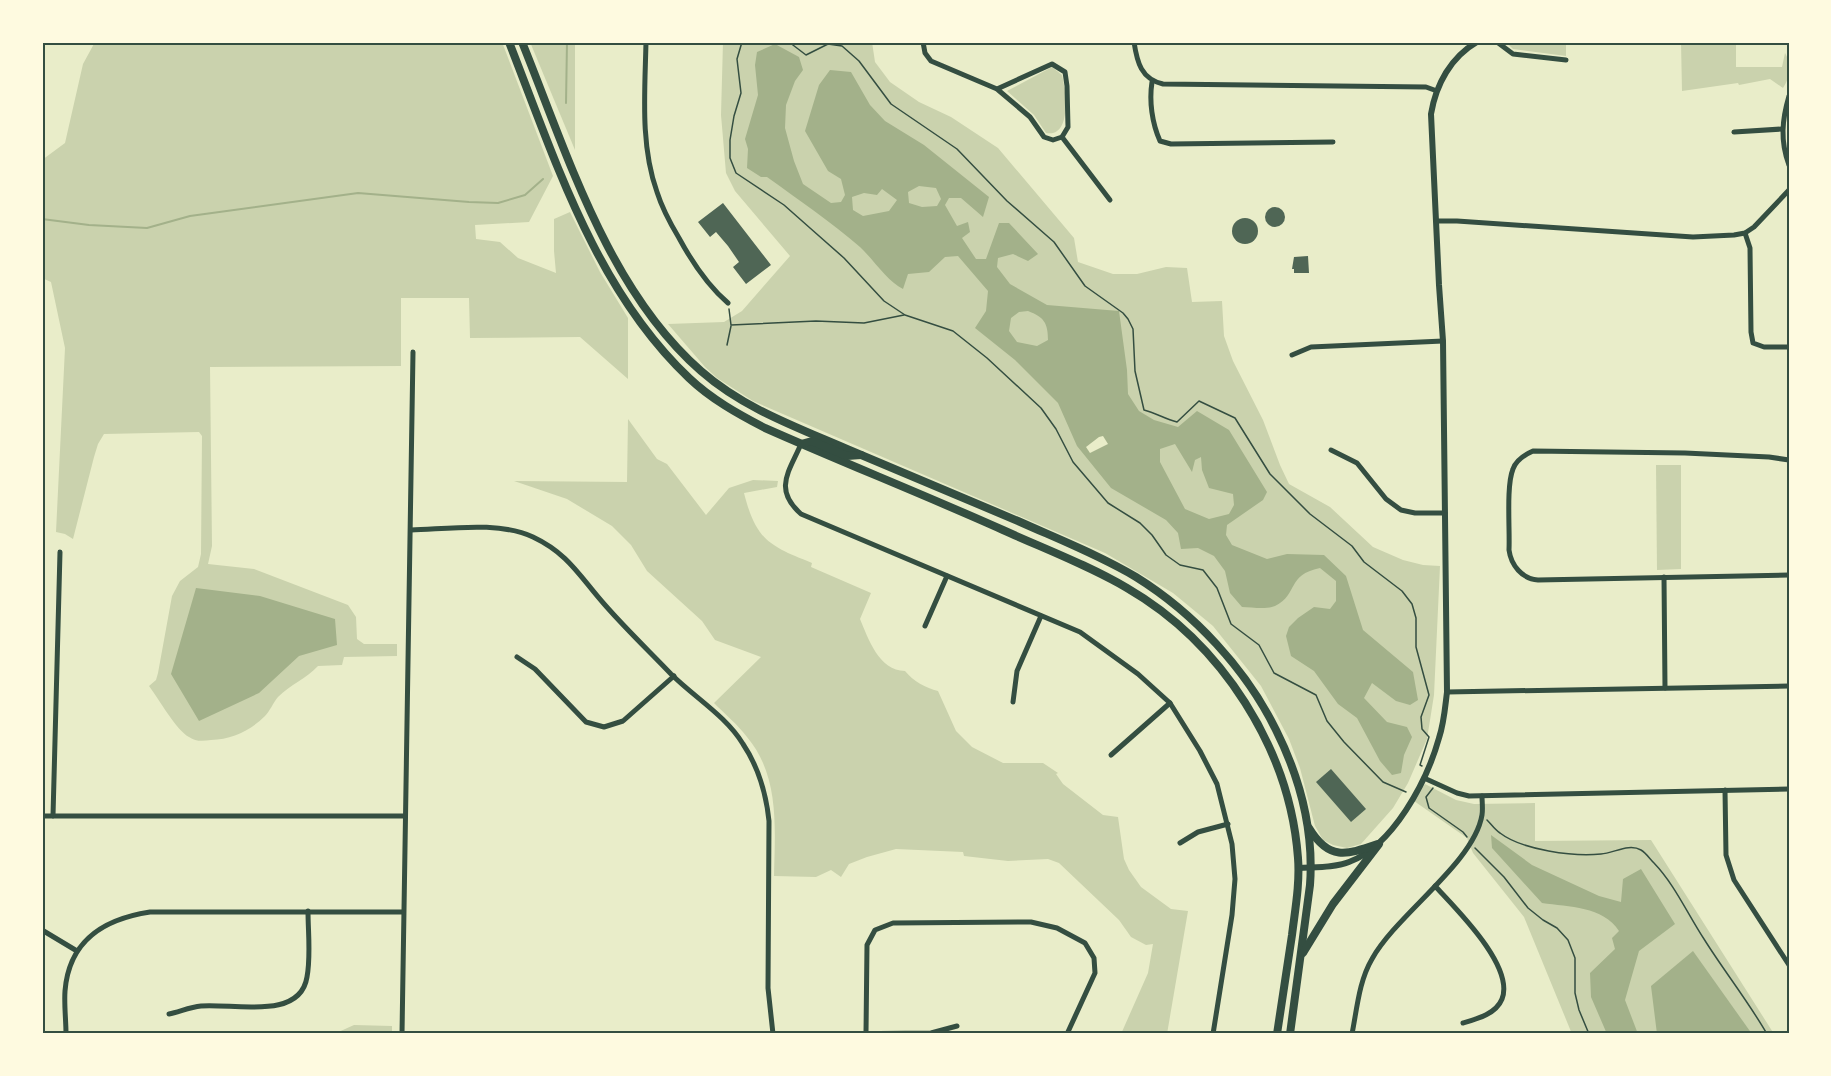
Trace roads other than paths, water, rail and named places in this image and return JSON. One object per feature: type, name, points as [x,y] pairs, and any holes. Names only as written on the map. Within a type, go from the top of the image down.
[{"type":"main road","points":[[508,42],[584,228],[606,269],[645,327],[682,372],[713,398],[741,416],[1098,572],[1129,588],[1173,620],[1196,642],[1234,687],[1270,748],[1280,771],[1289,801],[1299,868],[1297,898],[1277,1034]]},
{"type":"main road","points":[[522,42],[595,223],[637,294],[677,348],[708,377],[746,403],[1100,558],[1136,577],[1175,605],[1231,661],[1268,714],[1282,741],[1299,787],[1308,827],[1312,867],[1290,1034]]},
{"type":"main road","points":[[801,444],[812,441],[847,456],[862,455]]},
{"type":"main road","points":[[1308,827],[1318,842],[1332,851],[1350,853],[1379,844]]},
{"type":"main road","points":[[1301,956],[1334,904],[1379,844]]},
{"type":"street","points":[[646,42],[646,125],[649,163],[656,190],[687,254],[712,289],[728,303]]},
{"type":"street","points":[[922,42],[925,53],[931,61],[997,89],[1030,117],[1044,137],[1053,140],[1062,136],[1068,127],[1065,72],[1052,64],[997,89]]},
{"type":"street","points":[[1134,42],[1143,72],[1152,82],[1163,84],[1426,87],[1437,91]]},
{"type":"street","points":[[1299,868],[1351,862],[1379,844],[1394,826],[1424,778],[1440,737],[1447,692],[1443,341],[1431,114],[1437,91],[1457,57],[1477,42]]},
{"type":"street","points":[[1497,42],[1513,54],[1566,60]]},
{"type":"street","points":[[1152,82],[1150,92],[1153,117],[1160,141],[1171,144],[1334,142]]},
{"type":"street","points":[[1789,96],[1782,129],[1785,155],[1789,165]]},
{"type":"street","points":[[1734,132],[1782,129]]},
{"type":"street","points":[[1062,136],[1110,200]]},
{"type":"street","points":[[1436,221],[1719,237],[1745,233],[1763,218],[1789,190]]},
{"type":"street","points":[[1745,233],[1750,248],[1753,343],[1764,347],[1789,347]]},
{"type":"street","points":[[1292,355],[1311,347],[1443,341]]},
{"type":"street","points":[[402,1034],[413,352]]},
{"type":"street","points":[[801,444],[786,478],[786,493],[790,504],[801,514],[1080,632],[1138,674],[1170,704],[1200,751],[1217,784],[1232,844],[1235,879],[1232,915],[1213,1034]]},
{"type":"street","points":[[1331,450],[1357,463],[1386,499],[1401,510],[1415,513],[1445,513]]},
{"type":"street","points":[[1789,460],[1709,454],[1545,450],[1524,455],[1513,469],[1510,478],[1509,550],[1510,558],[1518,570],[1530,580],[1789,575]]},
{"type":"street","points":[[411,530],[509,529],[531,536],[552,548],[571,563],[604,604],[742,742],[758,771],[767,798],[769,821],[768,988],[773,1034]]},
{"type":"street","points":[[53,816],[60,552]]},
{"type":"street","points":[[925,626],[947,576]]},
{"type":"street","points":[[1664,578],[1665,688]]},
{"type":"street","points":[[1013,702],[1017,671],[1041,616]]},
{"type":"street","points":[[517,657],[534,669],[586,722],[604,727],[623,721],[674,676]]},
{"type":"street","points":[[1447,692],[1789,686]]},
{"type":"street","points":[[1112,755],[1170,704]]},
{"type":"street","points":[[1424,778],[1469,796],[1789,789]]},
{"type":"street","points":[[1725,790],[1726,855],[1734,880],[1789,965]]},
{"type":"street","points":[[1352,1034],[1360,993],[1372,959],[1471,842],[1482,815],[1482,796]]},
{"type":"street","points":[[42,816],[405,816]]},
{"type":"street","points":[[1180,843],[1198,832],[1228,824]]},
{"type":"street","points":[[1435,885],[1477,933],[1495,961],[1502,977],[1502,999],[1495,1008],[1481,1017],[1463,1023]]},
{"type":"street","points":[[169,1014],[200,1006],[273,1006],[297,999],[307,976],[308,911]]},
{"type":"street","points":[[66,1034],[66,990],[77,951],[96,931],[120,918],[150,912],[403,912]]},
{"type":"street","points":[[866,1033],[867,945],[875,930],[893,923],[1031,922],[1057,928],[1085,943],[1094,958],[1095,973],[1067,1034]]},
{"type":"street","points":[[42,930],[77,951]]},
{"type":"street","points":[[1782,953],[1789,949]]},
{"type":"street","points":[[828,1034],[931,1033],[957,1026]]},
{"type":"waterway","points":[[566,103],[567,42]]},
{"type":"waterway","points":[[42,219],[89,225],[147,228],[190,216],[358,193],[498,203],[525,195],[543,179]]}]
